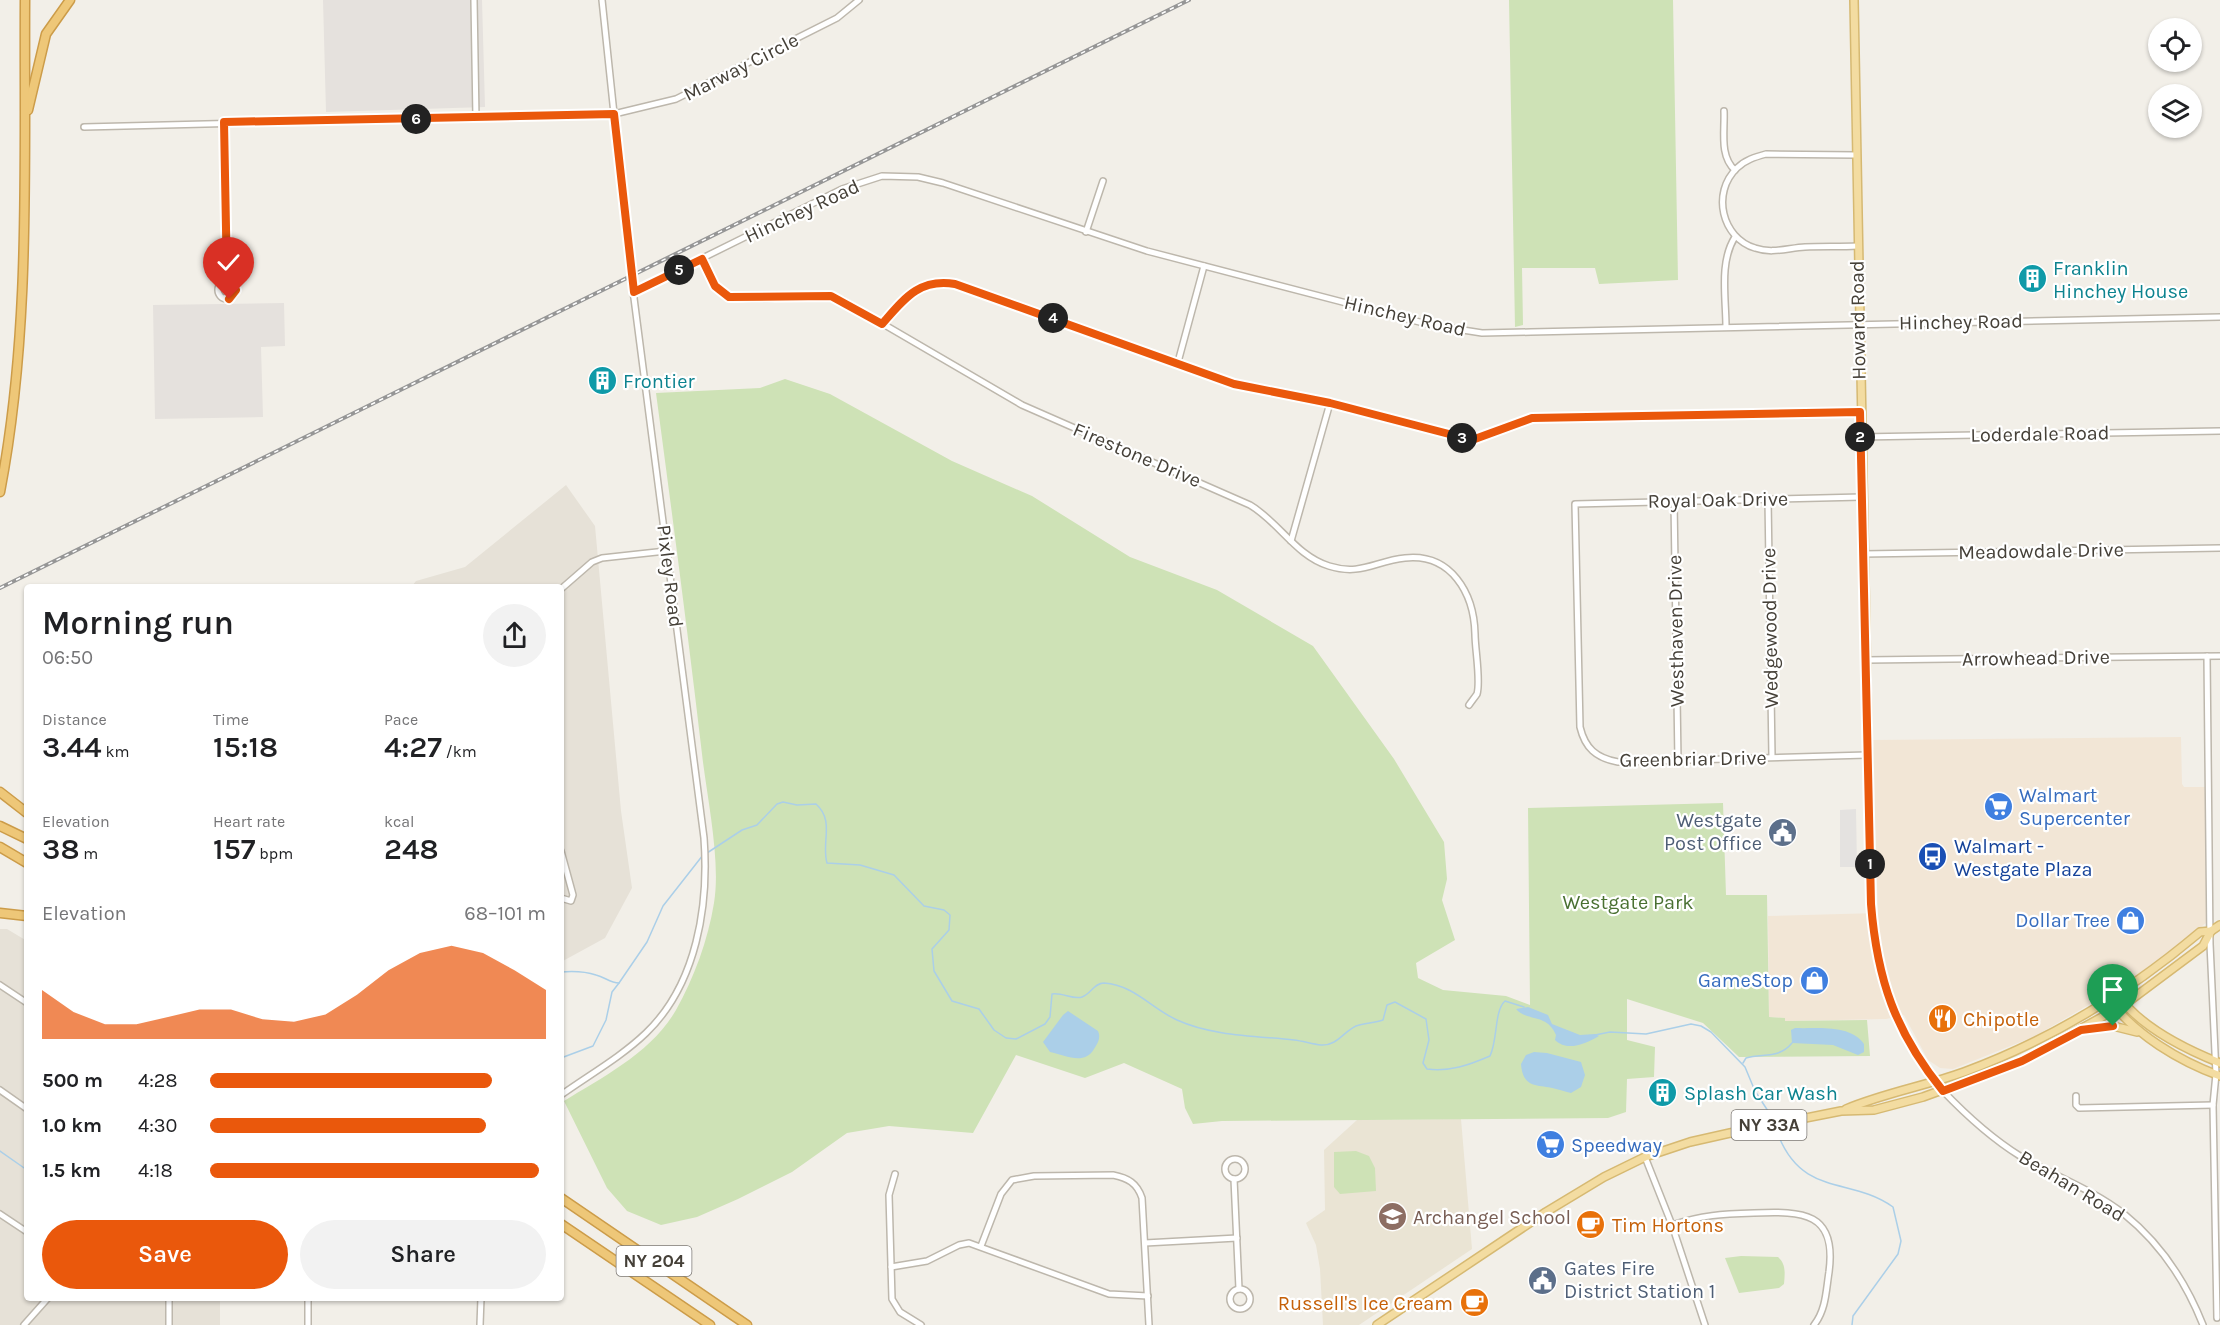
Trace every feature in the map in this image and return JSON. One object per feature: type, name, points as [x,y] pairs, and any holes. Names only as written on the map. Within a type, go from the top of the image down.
[{"type":"highway","points":[[0,492],[14,410],[19,351],[25,0]]},
{"type":"highway","points":[[24,134],[37,64],[46,34],[70,0]]},
{"type":"highway","points":[[0,792],[24,811]]},
{"type":"highway","points":[[0,826],[24,837]]},
{"type":"highway","points":[[0,847],[24,861]]},
{"type":"highway","points":[[0,914],[24,916]]},
{"type":"highway","name":"NY 204","points":[[564,1200],[747,1325]]},
{"type":"highway","name":"NY 204","points":[[564,1226],[710,1325]]},
{"type":"main road","name":"Howard Road","points":[[1854,0],[1860,437],[1871,904],[1877,958],[1899,1025],[1943,1091]]},
{"type":"main road","name":"NY 33A","points":[[1382,1324],[1546,1212],[1604,1177],[1645,1157],[1689,1142],[1840,1111],[1874,1110],[1943,1091],[2022,1061],[2117,1010],[2203,946],[2211,931],[2220,924]]},
{"type":"main road","name":"NY 33A","points":[[1840,1111],[1872,1098],[1936,1082],[2035,1042],[2118,995],[2200,932],[2211,931]]},
{"type":"main road","points":[[2118,995],[2124,1005],[2170,1038],[2217,1062]]},
{"type":"main road","points":[[2109,1000],[2144,1035],[2188,1062],[2218,1075]]},
{"type":"main road","points":[[2081,1030],[2113,1026],[2144,1035]]},
{"type":"street","points":[[474,0],[476,118]]},
{"type":"street","name":"Pixley Road","points":[[564,1093],[648,1032],[672,999],[683,978],[698,936],[704,903],[705,846],[634,292],[603,0]]},
{"type":"street","name":"Marway Circle","points":[[84,127],[614,114],[676,99],[837,18],[859,0]]},
{"type":"street","points":[[1724,111],[1725,153],[1727,160],[1735,170]]},
{"type":"street","points":[[224,122],[227,281]]},
{"type":"street","points":[[1855,156],[1766,154],[1753,158],[1735,170],[1724,195],[1723,208],[1725,221],[1735,237],[1754,248],[1767,251],[1857,246]]},
{"type":"street","name":"Hinchey Road","points":[[634,292],[842,189],[882,176],[918,177],[943,183],[1086,232],[1204,266],[1461,331],[1531,332],[2220,317]]},
{"type":"street","points":[[1086,232],[1103,181]]},
{"type":"street","points":[[1726,327],[1726,261],[1729,247],[1735,237]]},
{"type":"street","name":"Firestone Drive","points":[[702,259],[715,286],[729,297],[831,296],[1022,405],[1250,505],[1271,519],[1291,541],[1321,563],[1343,570],[1361,570],[1412,557],[1428,560],[1448,568],[1464,586],[1473,615],[1477,694],[1469,705]]},
{"type":"street","points":[[1178,362],[1204,266]]},
{"type":"street","points":[[882,324],[912,291],[930,283],[942,281],[1178,362],[1234,384],[1330,403],[1472,440],[1532,418],[1860,412]]},
{"type":"street","points":[[1291,541],[1330,403]]},
{"type":"street","name":"Loderdale Road","points":[[1860,437],[2220,431]]},
{"type":"street","name":"Royal Oak Drive","points":[[1575,504],[1862,497]]},
{"type":"street","name":"Wedgewood Drive","points":[[1768,499],[1772,757]]},
{"type":"street","name":"Westhaven Drive","points":[[1674,501],[1678,760]]},
{"type":"street","name":"Greenbriar Drive","points":[[1575,504],[1580,727],[1583,740],[1588,748],[1607,760],[1867,754]]},
{"type":"street","name":"Meadowdale Drive","points":[[1863,554],[2220,548]]},
{"type":"street","points":[[564,586],[592,562],[602,558],[666,551]]},
{"type":"street","points":[[2207,656],[2211,980],[2214,987],[2218,1075],[2213,1105],[2217,1318]]},
{"type":"street","name":"Arrowhead Drive","points":[[1866,660],[2220,656]]},
{"type":"street","points":[[564,862],[573,896],[572,901],[564,899]]},
{"type":"street","points":[[0,986],[24,1001]]},
{"type":"street","points":[[0,1090],[24,1107]]},
{"type":"street","name":"Beahan Road","points":[[1943,1091],[2001,1143],[2092,1193],[2136,1225],[2173,1266],[2195,1304],[2203,1325]]},
{"type":"street","points":[[2076,1096],[2076,1105],[2079,1108],[2213,1105]]},
{"type":"street","points":[[1645,1157],[1672,1225],[1705,1325]]},
{"type":"street","points":[[895,1174],[889,1195],[892,1299],[900,1312],[921,1325]]},
{"type":"street","points":[[981,1246],[1005,1187],[1012,1180],[1034,1176],[1113,1175],[1132,1182],[1142,1198],[1149,1325]]},
{"type":"street","points":[[1234,1179],[1239,1289]]},
{"type":"street","points":[[1672,1225],[1704,1215],[1783,1212],[1795,1212],[1815,1220],[1824,1229],[1831,1249],[1824,1307],[1814,1325]]},
{"type":"street","points":[[0,1214],[24,1230]]},
{"type":"street","points":[[1145,1243],[1237,1238]]},
{"type":"street","points":[[891,1267],[927,1261],[959,1245],[981,1246],[1109,1294],[1148,1296]]},
{"type":"street","points":[[24,1325],[45,1301]]},
{"type":"street","points":[[169,1301],[169,1325]]},
{"type":"street","points":[[308,1301],[308,1325]]},
{"type":"street","points":[[480,1325],[481,1301]]},
{"type":"shaded area","points":[[323,0],[482,0],[485,107],[326,112]]},
{"type":"shaded area","points":[[284,303],[285,346],[261,347],[263,417],[155,419],[153,305]]},
{"type":"shaded area","points":[[566,485],[595,526],[621,811],[632,888],[605,938],[564,960],[564,584],[414,584],[416,581],[465,567]]},
{"type":"shaded area","points":[[2181,737],[2182,784],[2184,787],[2206,787],[2207,919],[2206,923],[2128,982],[2035,1036],[1953,1069],[1940,1068],[1928,1060],[1904,1015],[1886,1019],[1785,1021],[1785,1018],[1769,1017],[1768,916],[1878,913],[1872,740]]},
{"type":"shaded area","points":[[1856,809],[1857,867],[1840,867],[1840,810]]},
{"type":"shaded area","points":[[0,929],[7,929],[24,939],[24,1301],[220,1301],[220,1325],[0,1325]]},
{"type":"shaded area","name":"Archangel School","points":[[1461,1119],[1472,1249],[1359,1325],[1323,1325],[1320,1269],[1316,1245],[1306,1223],[1325,1210],[1324,1150],[1357,1120]]},
{"type":"green space","points":[[1509,0],[1673,0],[1678,280],[1599,284],[1595,268],[1522,268],[1523,325],[1515,327]]},
{"type":"green space","name":"Westgate Park","points":[[785,379],[830,394],[952,461],[1032,496],[1130,557],[1217,590],[1313,646],[1394,759],[1444,842],[1447,879],[1442,900],[1455,940],[1416,963],[1418,978],[1443,990],[1506,996],[1530,1005],[1528,808],[1723,803],[1726,895],[1767,895],[1769,1017],[1785,1018],[1785,1021],[1867,1020],[1870,1056],[1739,1057],[1703,1023],[1627,999],[1627,1040],[1655,1047],[1654,1077],[1627,1079],[1626,1112],[1608,1118],[1222,1121],[1193,1124],[1185,1108],[1182,1089],[1124,1063],[1085,1078],[1016,1055],[973,1133],[889,1126],[847,1133],[792,1172],[697,1217],[661,1225],[627,1211],[607,1188],[564,1101],[626,1062],[654,1039],[666,1025],[683,998],[700,958],[708,931],[716,886],[712,829],[656,393],[760,388]]},
{"type":"green space","points":[[1356,1151],[1369,1156],[1375,1168],[1376,1191],[1340,1194],[1334,1187],[1334,1152]]},
{"type":"green space","points":[[1778,1257],[1784,1266],[1784,1284],[1779,1288],[1739,1293],[1725,1258]]},
{"type":"water","points":[[1528,1007],[1548,1015],[1552,1024],[1580,1035],[1599,1036],[1576,1045],[1560,1044],[1555,1040],[1556,1035],[1547,1023],[1516,1009]]},
{"type":"water","points":[[1068,1011],[1098,1031],[1098,1043],[1085,1057],[1074,1058],[1050,1052],[1043,1042]]},
{"type":"water","points":[[1795,1028],[1842,1030],[1858,1038],[1864,1044],[1864,1052],[1858,1055],[1833,1045],[1792,1043],[1791,1030]]},
{"type":"water","points":[[1534,1052],[1581,1062],[1585,1075],[1581,1087],[1571,1093],[1528,1082],[1522,1072],[1521,1064],[1526,1055]]},
{"type":"waterway","points":[[707,853],[742,830],[757,825],[777,804],[783,802],[797,805],[816,804],[825,817],[827,863],[860,865],[894,875],[924,906],[944,910],[950,915],[949,930],[932,949],[934,971],[952,1001],[979,1009],[994,1030],[1006,1038],[1016,1039],[1045,1024],[1050,1017],[1052,994],[1082,997],[1101,983],[1124,988],[1177,1020],[1205,1029],[1321,1045],[1336,1041],[1356,1026],[1383,1020],[1387,1005],[1395,1002],[1426,1019],[1429,1040],[1423,1063],[1427,1069],[1444,1070],[1467,1065],[1490,1056],[1499,1011],[1505,1001],[1524,1007]]},
{"type":"waterway","points":[[564,972],[587,973],[619,983],[647,942],[663,906],[703,855]]},
{"type":"waterway","points":[[564,1057],[593,1046],[606,1020],[612,992],[619,983]]},
{"type":"waterway","points":[[1595,1035],[1610,1032],[1646,1034],[1691,1024],[1701,1026],[1711,1032],[1745,1067],[1755,1091],[1768,1111]]},
{"type":"waterway","points":[[1743,1063],[1746,1058],[1782,1051],[1792,1043]]},
{"type":"waterway","points":[[1779,1137],[1789,1156],[1801,1169],[1815,1178],[1861,1192],[1893,1207],[1901,1241],[1898,1254],[1853,1316],[1852,1325]]},
{"type":"waterway","points":[[0,1151],[24,1168]]},
{"type":"railway","points":[[0,588],[1189,0]]},
{"type":"place","name":"Franklin Hinchey House","points":[[2032,279]]},
{"type":"place","name":"Frontier","points":[[602,381]]},
{"type":"place","name":"Walmart Supercenter","points":[[1998,806]]},
{"type":"place","name":"Westgate Post Office","points":[[1783,832]]},
{"type":"place","name":"Walmart - Westgate Plaza","points":[[1933,857]]},
{"type":"place","name":"Dollar Tree","points":[[2131,920]]},
{"type":"place","name":"GameStop","points":[[1814,980]]},
{"type":"place","name":"Chipotle","points":[[1942,1019]]},
{"type":"place","name":"Splash Car Wash","points":[[1663,1093]]},
{"type":"place","name":"Speedway","points":[[1550,1145]]},
{"type":"place","name":"Archangel School","points":[[1392,1217]]},
{"type":"place","name":"Tim Hortons","points":[[1591,1225]]},
{"type":"place","name":"Gates Fire District Station 1","points":[[1543,1280]]},
{"type":"place","name":"Russell's Ice Cream","points":[[1474,1303]]},
{"type":"route","points":[[229,299],[234,296],[236,287],[227,281],[224,122],[614,114],[634,292],[702,259],[715,286],[729,297],[831,296],[882,324],[907,295],[918,287],[942,281],[1178,362],[1234,384],[1330,403],[1472,440],[1532,418],[1860,412],[1871,904],[1877,958],[1882,979],[1899,1025],[1921,1063],[1943,1091],[2022,1061],[2081,1030],[2113,1026]]}]
